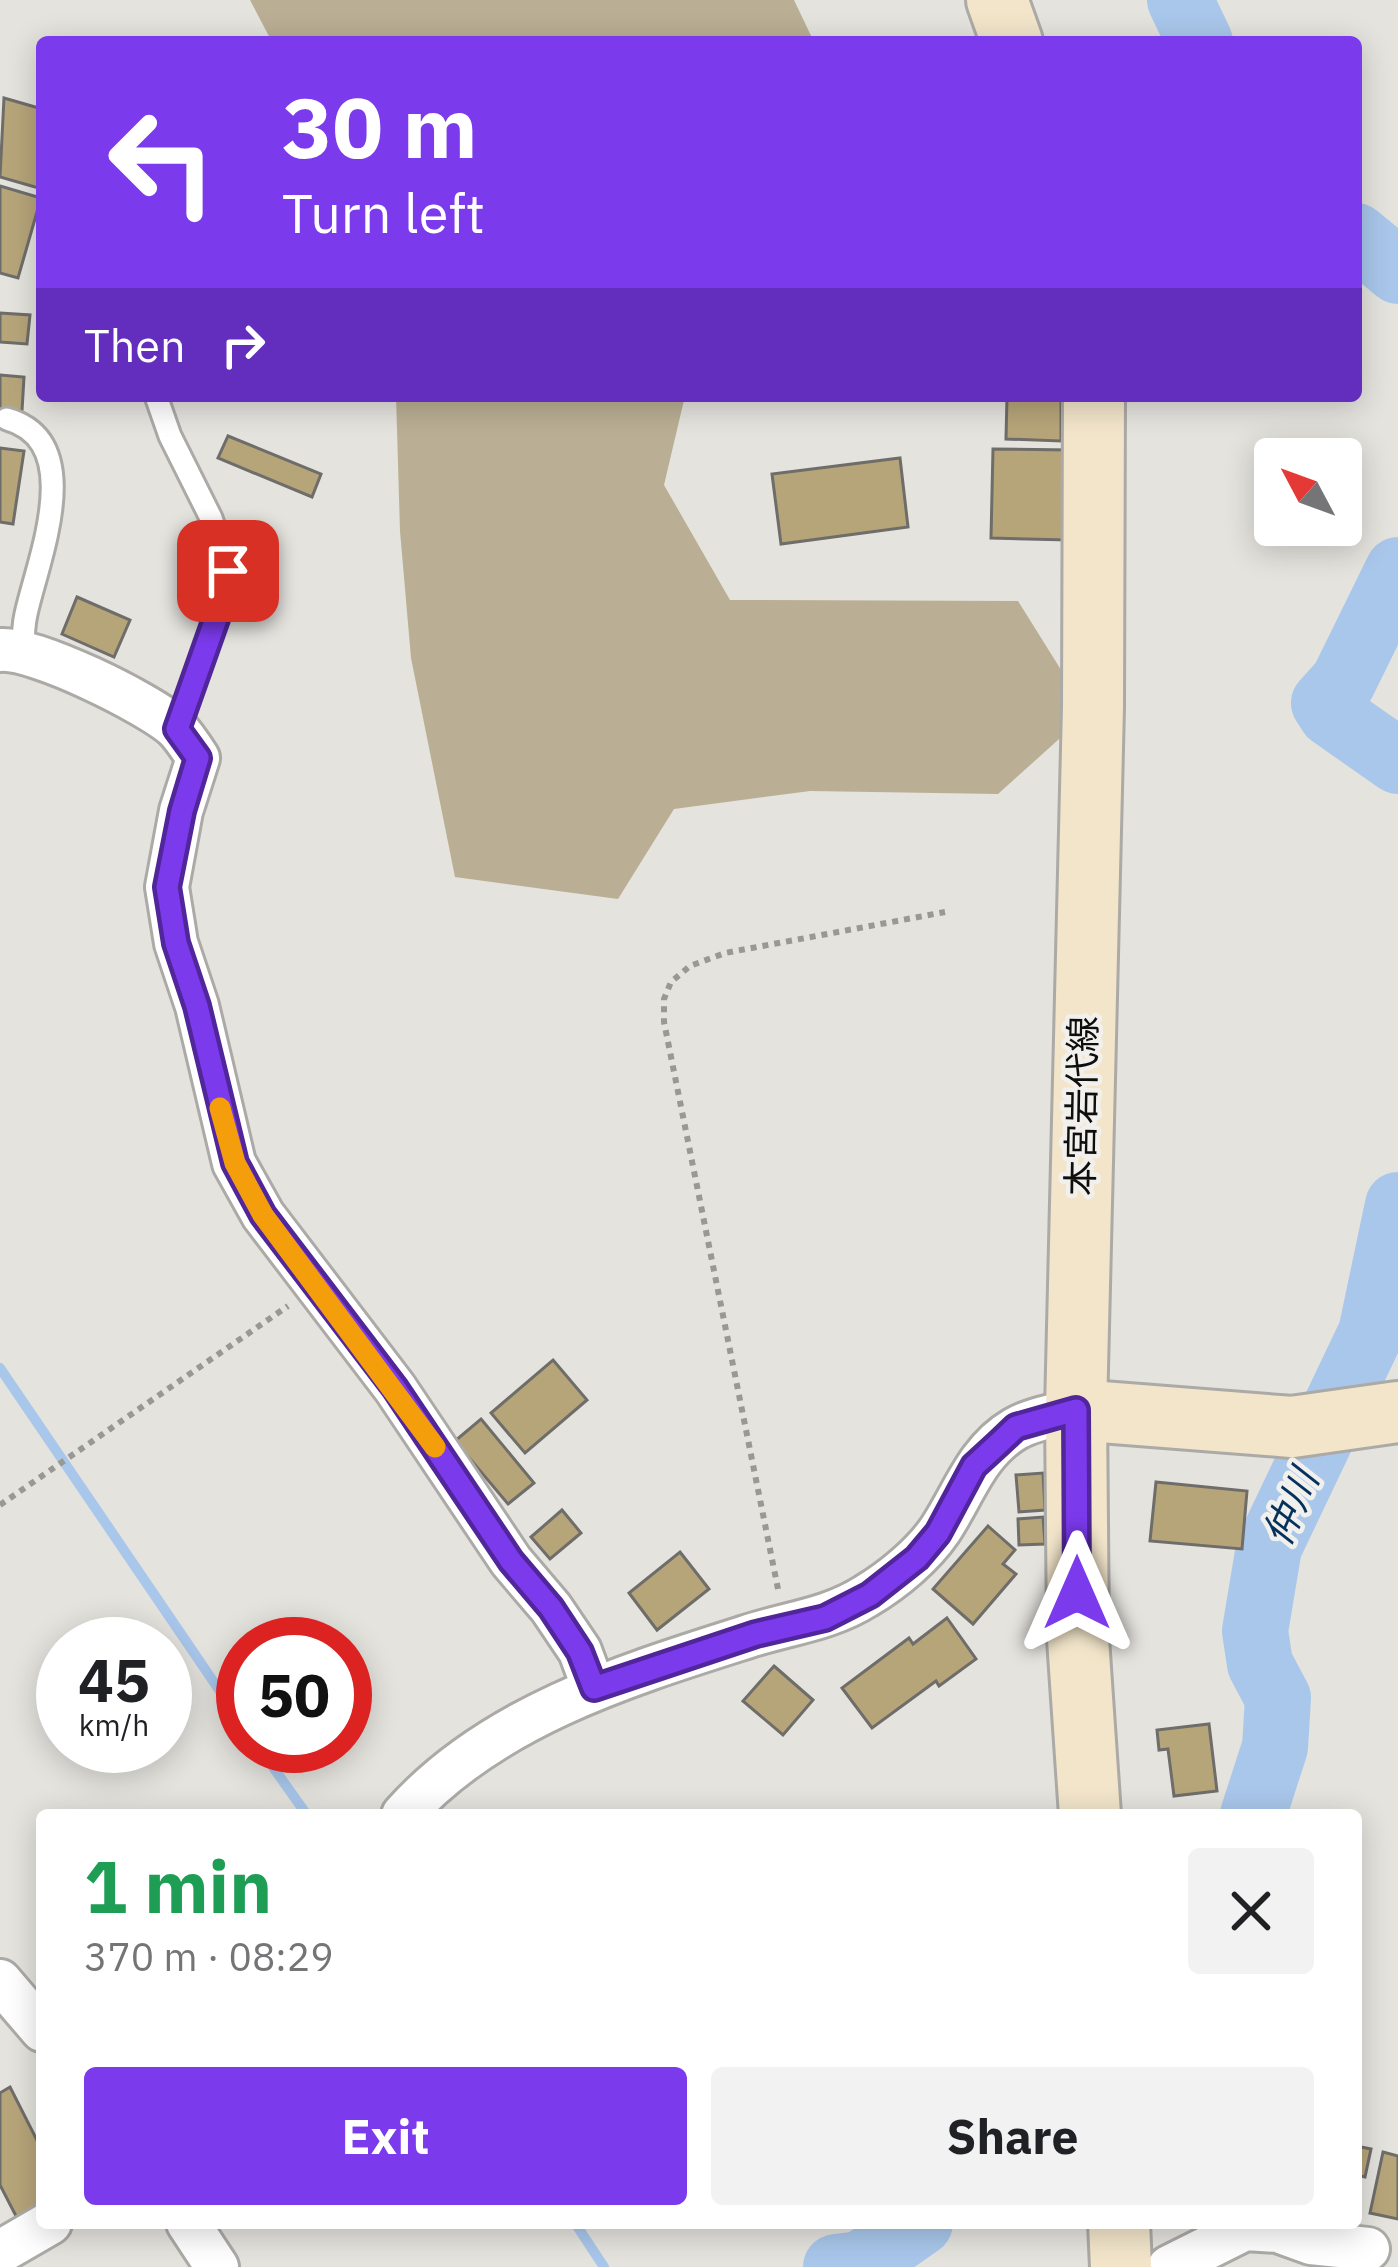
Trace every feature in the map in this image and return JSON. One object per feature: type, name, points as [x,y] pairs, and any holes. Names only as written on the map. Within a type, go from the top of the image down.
[{"type":"main road","name":"本宮岩代線","points":[[1090,1809],[1078,1639],[1076,1410],[1093,724],[1094,402]]},
{"type":"main road","points":[[1076,1410],[1292,1427],[1379,1415]]},
{"type":"main road","points":[[1119,2229],[1121,2267]]},
{"type":"street","points":[[11,651],[67,668],[177,729],[198,758],[167,887],[176,943],[197,1006],[235,1163],[263,1215],[395,1388],[511,1561],[551,1608],[580,1652],[594,1688]]},
{"type":"street","points":[[409,1809],[464,1761],[594,1688],[652,1666],[825,1618],[870,1595],[917,1558],[938,1533],[974,1466],[1016,1427],[1076,1410]]},
{"type":"street","points":[[0,1981],[36,2023]]},
{"type":"street","points":[[0,2252],[40,2229]]},
{"type":"street","points":[[192,2229],[217,2267]]},
{"type":"street","points":[[1169,2267],[1245,2229],[1368,2249]]},
{"type":"lane","points":[[158,402],[211,518],[228,571],[223,599],[177,729]]},
{"type":"lane","points":[[8,419],[41,439],[52,470],[49,519],[24,619],[11,651]]},
{"type":"path","points":[[786,1628],[664,1022],[664,999],[671,982],[690,966],[725,953],[945,912]]},
{"type":"path","points":[[0,1505],[316,1286]]},
{"type":"shaded area","points":[[250,0],[794,0],[811,36],[269,36]]},
{"type":"shaded area","points":[[396,402],[684,402],[664,485],[730,600],[1018,601],[1088,713],[998,794],[810,791],[674,809],[618,899],[455,877],[411,658],[400,531]]},
{"type":"building","points":[[4,98],[36,107],[36,187],[0,177]]},
{"type":"building","points":[[0,186],[36,197],[36,215],[18,278],[0,273]]},
{"type":"building","points":[[0,313],[30,315],[27,344],[0,342]]},
{"type":"building","points":[[0,375],[24,377],[22,411],[0,409]]},
{"type":"building","points":[[1007,402],[1061,402],[1061,441],[1006,439]]},
{"type":"building","points":[[228,436],[321,474],[312,497],[218,458]]},
{"type":"building","points":[[0,448],[24,451],[13,524],[0,522]]},
{"type":"building","points":[[993,449],[1070,450],[1068,540],[991,538]]},
{"type":"building","points":[[900,458],[908,527],[781,544],[772,474]]},
{"type":"building","points":[[77,597],[130,620],[114,657],[62,634]]},
{"type":"building","points":[[553,1360],[587,1400],[525,1453],[491,1413]]},
{"type":"building","points":[[481,1419],[534,1483],[508,1504],[455,1441]]},
{"type":"building","points":[[1043,1473],[1045,1510],[1019,1512],[1016,1475]]},
{"type":"building","points":[[1156,1482],[1247,1491],[1242,1549],[1150,1541]]},
{"type":"building","points":[[562,1510],[581,1533],[550,1559],[531,1537]]},
{"type":"building","points":[[1043,1517],[1045,1544],[1019,1545],[1018,1519]]},
{"type":"building","points":[[988,1526],[1015,1550],[1003,1564],[1016,1574],[973,1624],[933,1589]]},
{"type":"building","points":[[680,1552],[709,1589],[657,1630],[629,1593]]},
{"type":"building","points":[[947,1618],[976,1659],[939,1686],[936,1681],[872,1728],[842,1688],[909,1638],[913,1644]]},
{"type":"building","points":[[774,1666],[813,1700],[783,1735],[743,1701]]},
{"type":"building","points":[[1209,1724],[1217,1791],[1174,1796],[1168,1749],[1159,1750],[1157,1730]]},
{"type":"building","points":[[10,2087],[36,2138],[36,2208],[17,2218],[0,2185],[0,2093]]},
{"type":"building","points":[[1362,2147],[1371,2149],[1362,2176]]},
{"type":"building","points":[[1383,2152],[1398,2156],[1398,2219],[1370,2213]]},
{"type":"waterway","name":"仲川","points":[[1180,0],[1197,36]]},
{"type":"waterway","name":"仲川","points":[[1362,241],[1398,271]]},
{"type":"waterway","name":"仲川","points":[[1398,570],[1343,682],[1324,703],[1331,714],[1398,761]]},
{"type":"waterway","name":"仲川","points":[[1255,1809],[1275,1747],[1278,1698],[1260,1664],[1255,1631],[1269,1547],[1371,1333],[1398,1205]]},
{"type":"waterway","points":[[0,1368],[216,1685]]},
{"type":"waterway","points":[[277,1773],[303,1809]]},
{"type":"waterway","points":[[579,2229],[604,2267]]},
{"type":"waterway","name":"仲川","points":[[836,2267],[861,2264],[911,2229]]},
{"type":"slow traffic","points":[[220,1108],[235,1163],[263,1215],[435,1447]]},
{"type":"route","points":[[228,571],[223,599],[177,729],[198,758],[167,887],[176,943],[197,1006],[235,1163],[263,1215],[395,1388],[511,1561],[551,1608],[580,1652],[594,1688],[756,1634],[825,1618],[870,1595],[917,1558],[938,1533],[974,1466],[1016,1427],[1076,1410],[1077,1593]]}]
